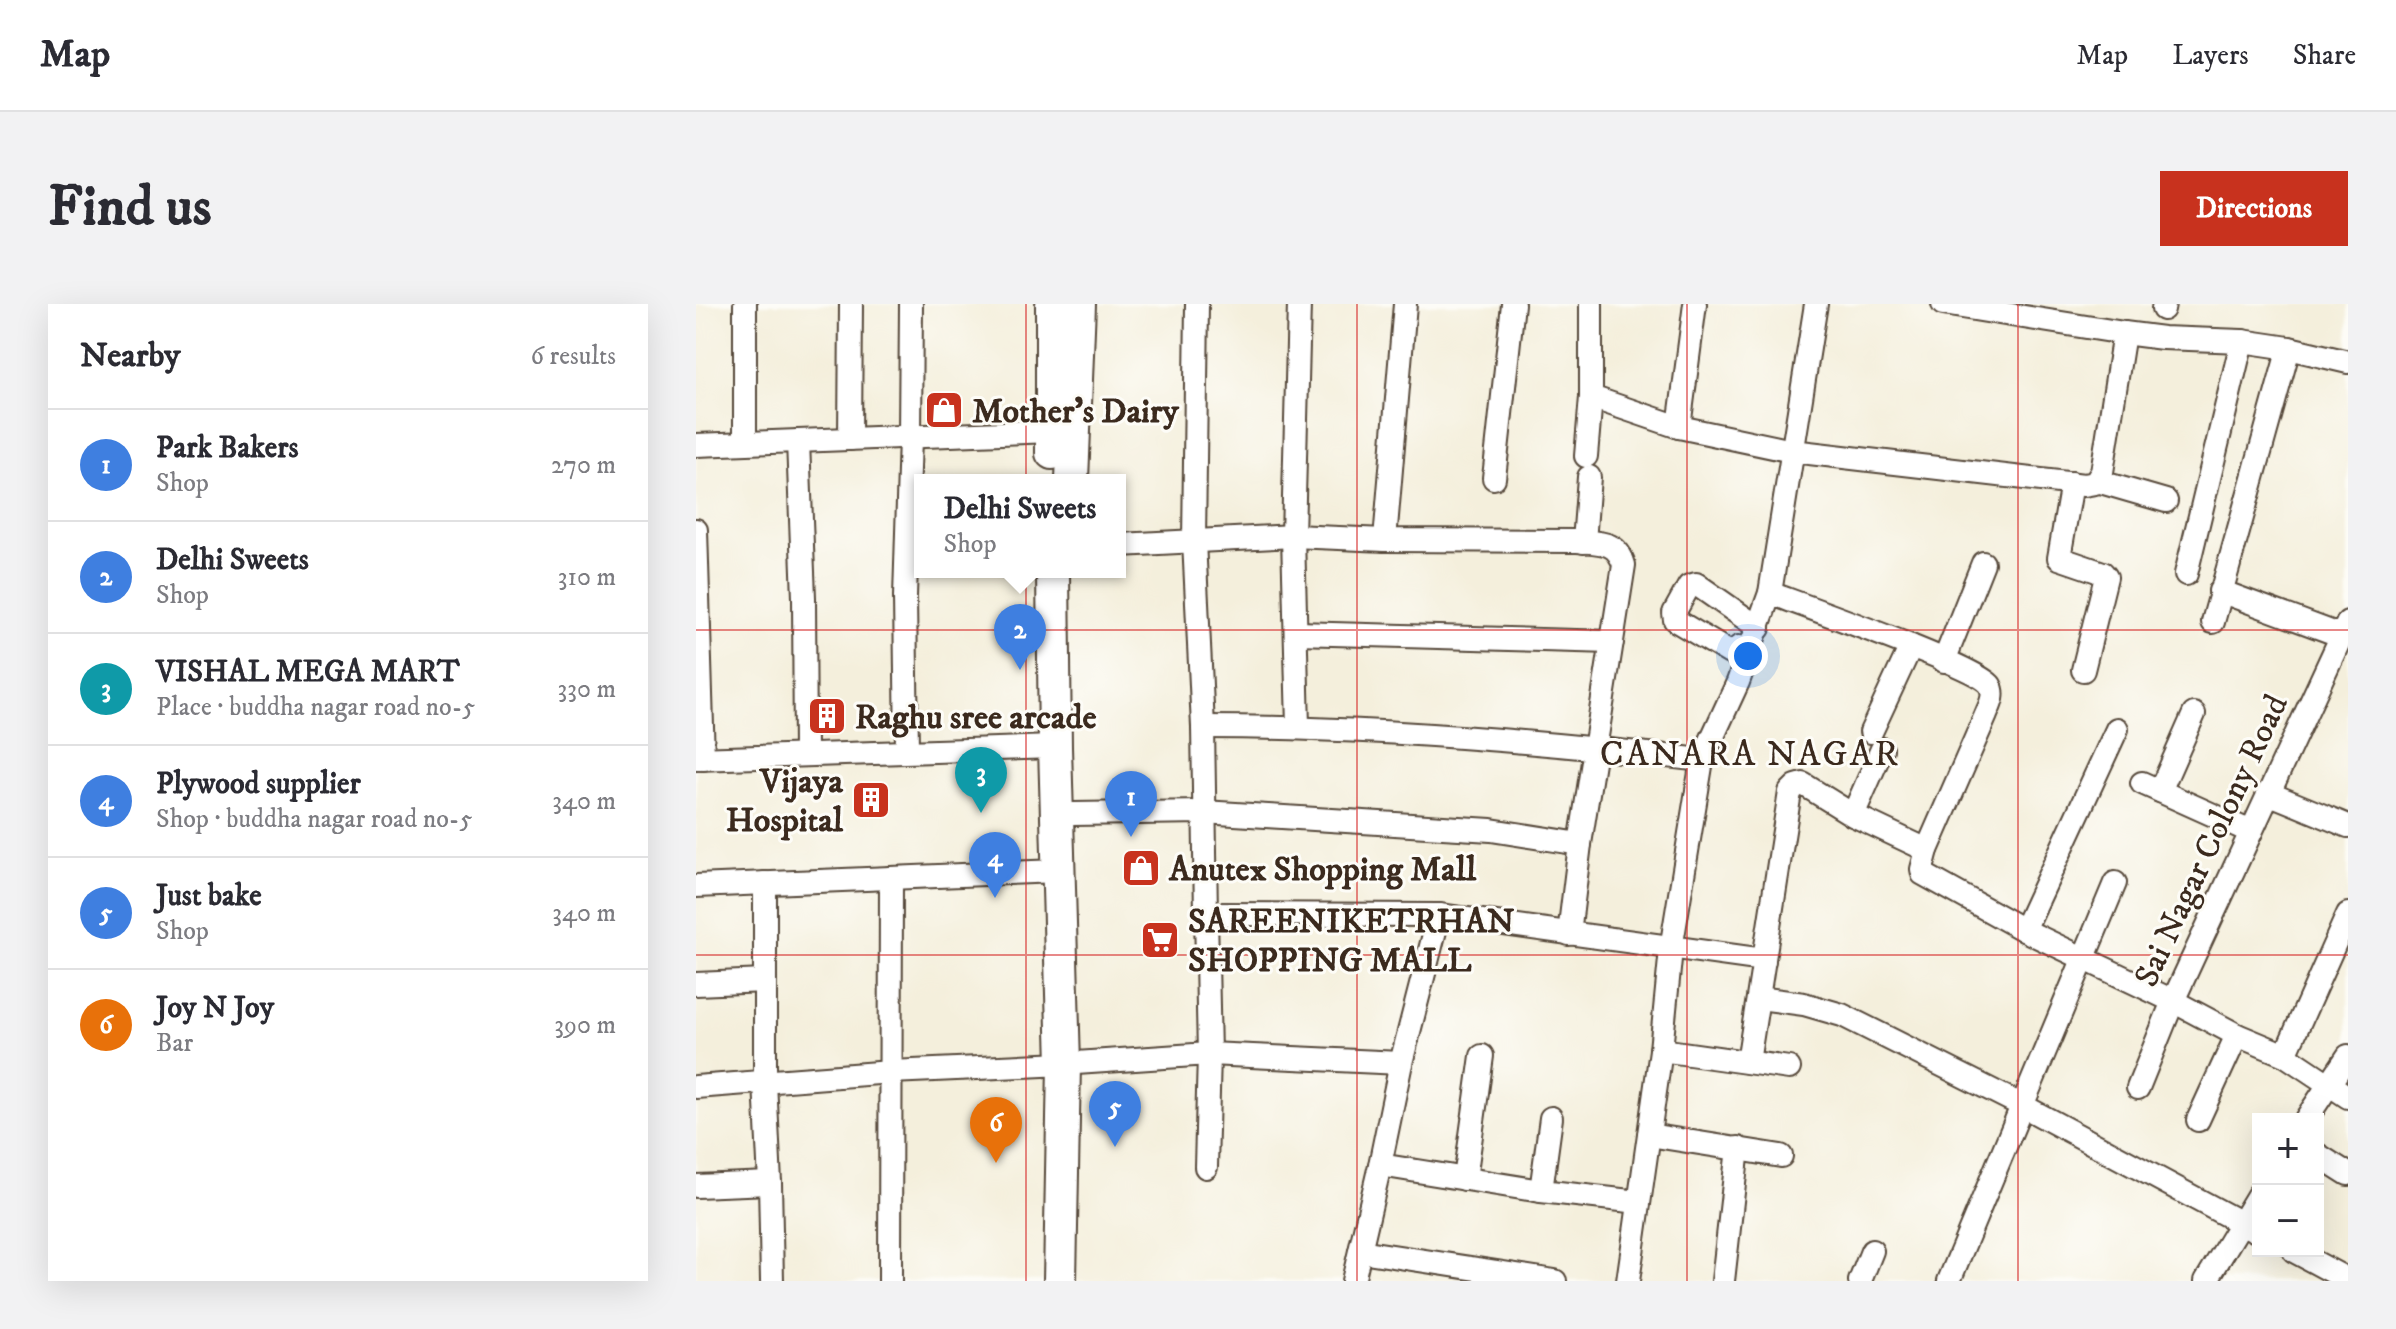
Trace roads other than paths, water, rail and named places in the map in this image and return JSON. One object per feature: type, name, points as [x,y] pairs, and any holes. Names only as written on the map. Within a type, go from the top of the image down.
[{"type":"highway","points":[[1052,304],[1053,474]]},
{"type":"highway","points":[[1072,474],[1079,304]]},
{"type":"highway","points":[[1053,578],[1058,871],[1070,1064],[1078,1281]]},
{"type":"highway","points":[[1060,1281],[1070,1064],[1073,814],[1070,578]]},
{"type":"street","points":[[745,304],[745,443]]},
{"type":"street","points":[[850,439],[851,304]]},
{"type":"street","points":[[907,750],[905,597],[911,304]]},
{"type":"street","points":[[1197,304],[1194,541],[1203,727],[1209,1054],[1206,1167]]},
{"type":"street","points":[[1298,727],[1293,536],[1299,304]]},
{"type":"street","points":[[1385,540],[1405,304]]},
{"type":"street","points":[[1494,478],[1513,304]]},
{"type":"street","points":[[1584,542],[1591,397],[1589,304]]},
{"type":"street","points":[[1679,427],[1695,304]]},
{"type":"street","points":[[1628,1281],[1661,1050],[1671,949],[1702,760],[1751,650],[1770,593],[1816,304]]},
{"type":"street","points":[[1943,304],[2163,338],[2242,341],[2348,362]]},
{"type":"street","points":[[2097,481],[2106,456],[2124,333]]},
{"type":"street","points":[[2186,574],[2242,341]]},
{"type":"street","points":[[2213,622],[2289,348]]},
{"type":"street","points":[[1591,397],[1679,427],[1792,451],[2084,485],[2097,481],[2166,501]]},
{"type":"street","points":[[696,445],[1052,431]]},
{"type":"street","points":[[798,441],[804,598],[805,755]]},
{"type":"street","points":[[2072,483],[2059,558],[2103,573],[2106,577],[2083,670]]},
{"type":"street","points":[[696,530],[699,759],[1055,747]]},
{"type":"street","points":[[1126,545],[1293,536],[1601,542],[1614,547],[1621,554],[1624,565],[1569,934]]},
{"type":"street","points":[[1944,661],[1983,563]]},
{"type":"street","points":[[1751,650],[1739,647],[1730,653],[1675,620],[1674,613],[1689,586],[1696,584],[1759,628]]},
{"type":"street","points":[[2220,591],[2345,629]]},
{"type":"street","points":[[1770,593],[1911,646],[1988,682],[1992,688],[1992,698],[1927,850],[1923,874],[2024,930],[2237,1035],[2285,1055],[2338,1091]]},
{"type":"street","name":"Sai Nagar Colony Road","points":[[2138,1088],[2173,1001],[2345,629]]},
{"type":"street","points":[[1297,633],[1612,642]]},
{"type":"street","points":[[1853,815],[1911,646]]},
{"type":"street","points":[[2194,714],[2151,787],[2251,832]]},
{"type":"street","points":[[1203,727],[1298,727],[1596,748],[1702,760]]},
{"type":"street","points":[[2024,930],[2117,729]]},
{"type":"street","points":[[1748,1062],[1790,792],[1803,784],[1853,815],[1927,850]]},
{"type":"street","points":[[2268,793],[2348,826]]},
{"type":"street","points":[[1073,814],[1203,812],[1491,830],[1580,844]]},
{"type":"street","points":[[696,886],[1058,871]]},
{"type":"street","points":[[890,1281],[891,878]]},
{"type":"street","points":[[765,883],[765,1082],[772,1281]]},
{"type":"street","points":[[1949,1281],[2115,883]]},
{"type":"street","points":[[1206,914],[1439,915],[1764,960]]},
{"type":"street","points":[[2285,1055],[2348,914]]},
{"type":"street","points":[[1353,1281],[1401,1063],[1439,915]]},
{"type":"street","points":[[696,984],[765,981]]},
{"type":"street","points":[[1759,998],[1804,1004],[1842,1015],[2023,1106],[2250,1227],[2206,1281]]},
{"type":"street","points":[[2198,1120],[2237,1035]]},
{"type":"street","points":[[1661,1050],[1789,1068]]},
{"type":"street","points":[[696,1087],[891,1072],[1209,1054],[1401,1063]]},
{"type":"street","points":[[1465,1179],[1482,1056]]},
{"type":"street","points":[[2313,1113],[2338,1091],[2348,1056]]},
{"type":"street","points":[[1541,1191],[1551,1118]]},
{"type":"street","points":[[1649,1135],[1781,1156]]},
{"type":"street","points":[[1723,1281],[1738,1148]]},
{"type":"street","points":[[2324,1159],[2348,1174]]},
{"type":"street","points":[[1380,1165],[1541,1191],[1639,1202]]},
{"type":"street","points":[[696,1186],[770,1183]]},
{"type":"street","points":[[1360,1251],[1555,1281]]},
{"type":"street","points":[[1860,1281],[1872,1251]]},
{"type":"street","points":[[2305,1257],[2348,1280]]},
{"type":"place","name":"Mother's Dairy","points":[[944,410]]},
{"type":"place","name":"Delhi Sweets","points":[[1020,670]]},
{"type":"place","name":"Raghu sree arcade","points":[[827,716]]},
{"type":"place","name":"Vijaya Hospital","points":[[871,800]]},
{"type":"place","name":"VISHAL MEGA MART","points":[[981,813]]},
{"type":"place","name":"Park Bakers","points":[[1131,837]]},
{"type":"place","name":"Anutex Shopping Mall","points":[[1141,868]]},
{"type":"place","name":"Plywood supplier","points":[[995,898]]},
{"type":"place","name":"SAREENIKETRHAN SHOPPING MALL","points":[[1160,940]]},
{"type":"place","name":"Just bake","points":[[1115,1147]]},
{"type":"place","name":"Joy N Joy","points":[[996,1163]]},
{"type":"district","name":"CANARA NAGAR","points":[[1750,752]]}]
